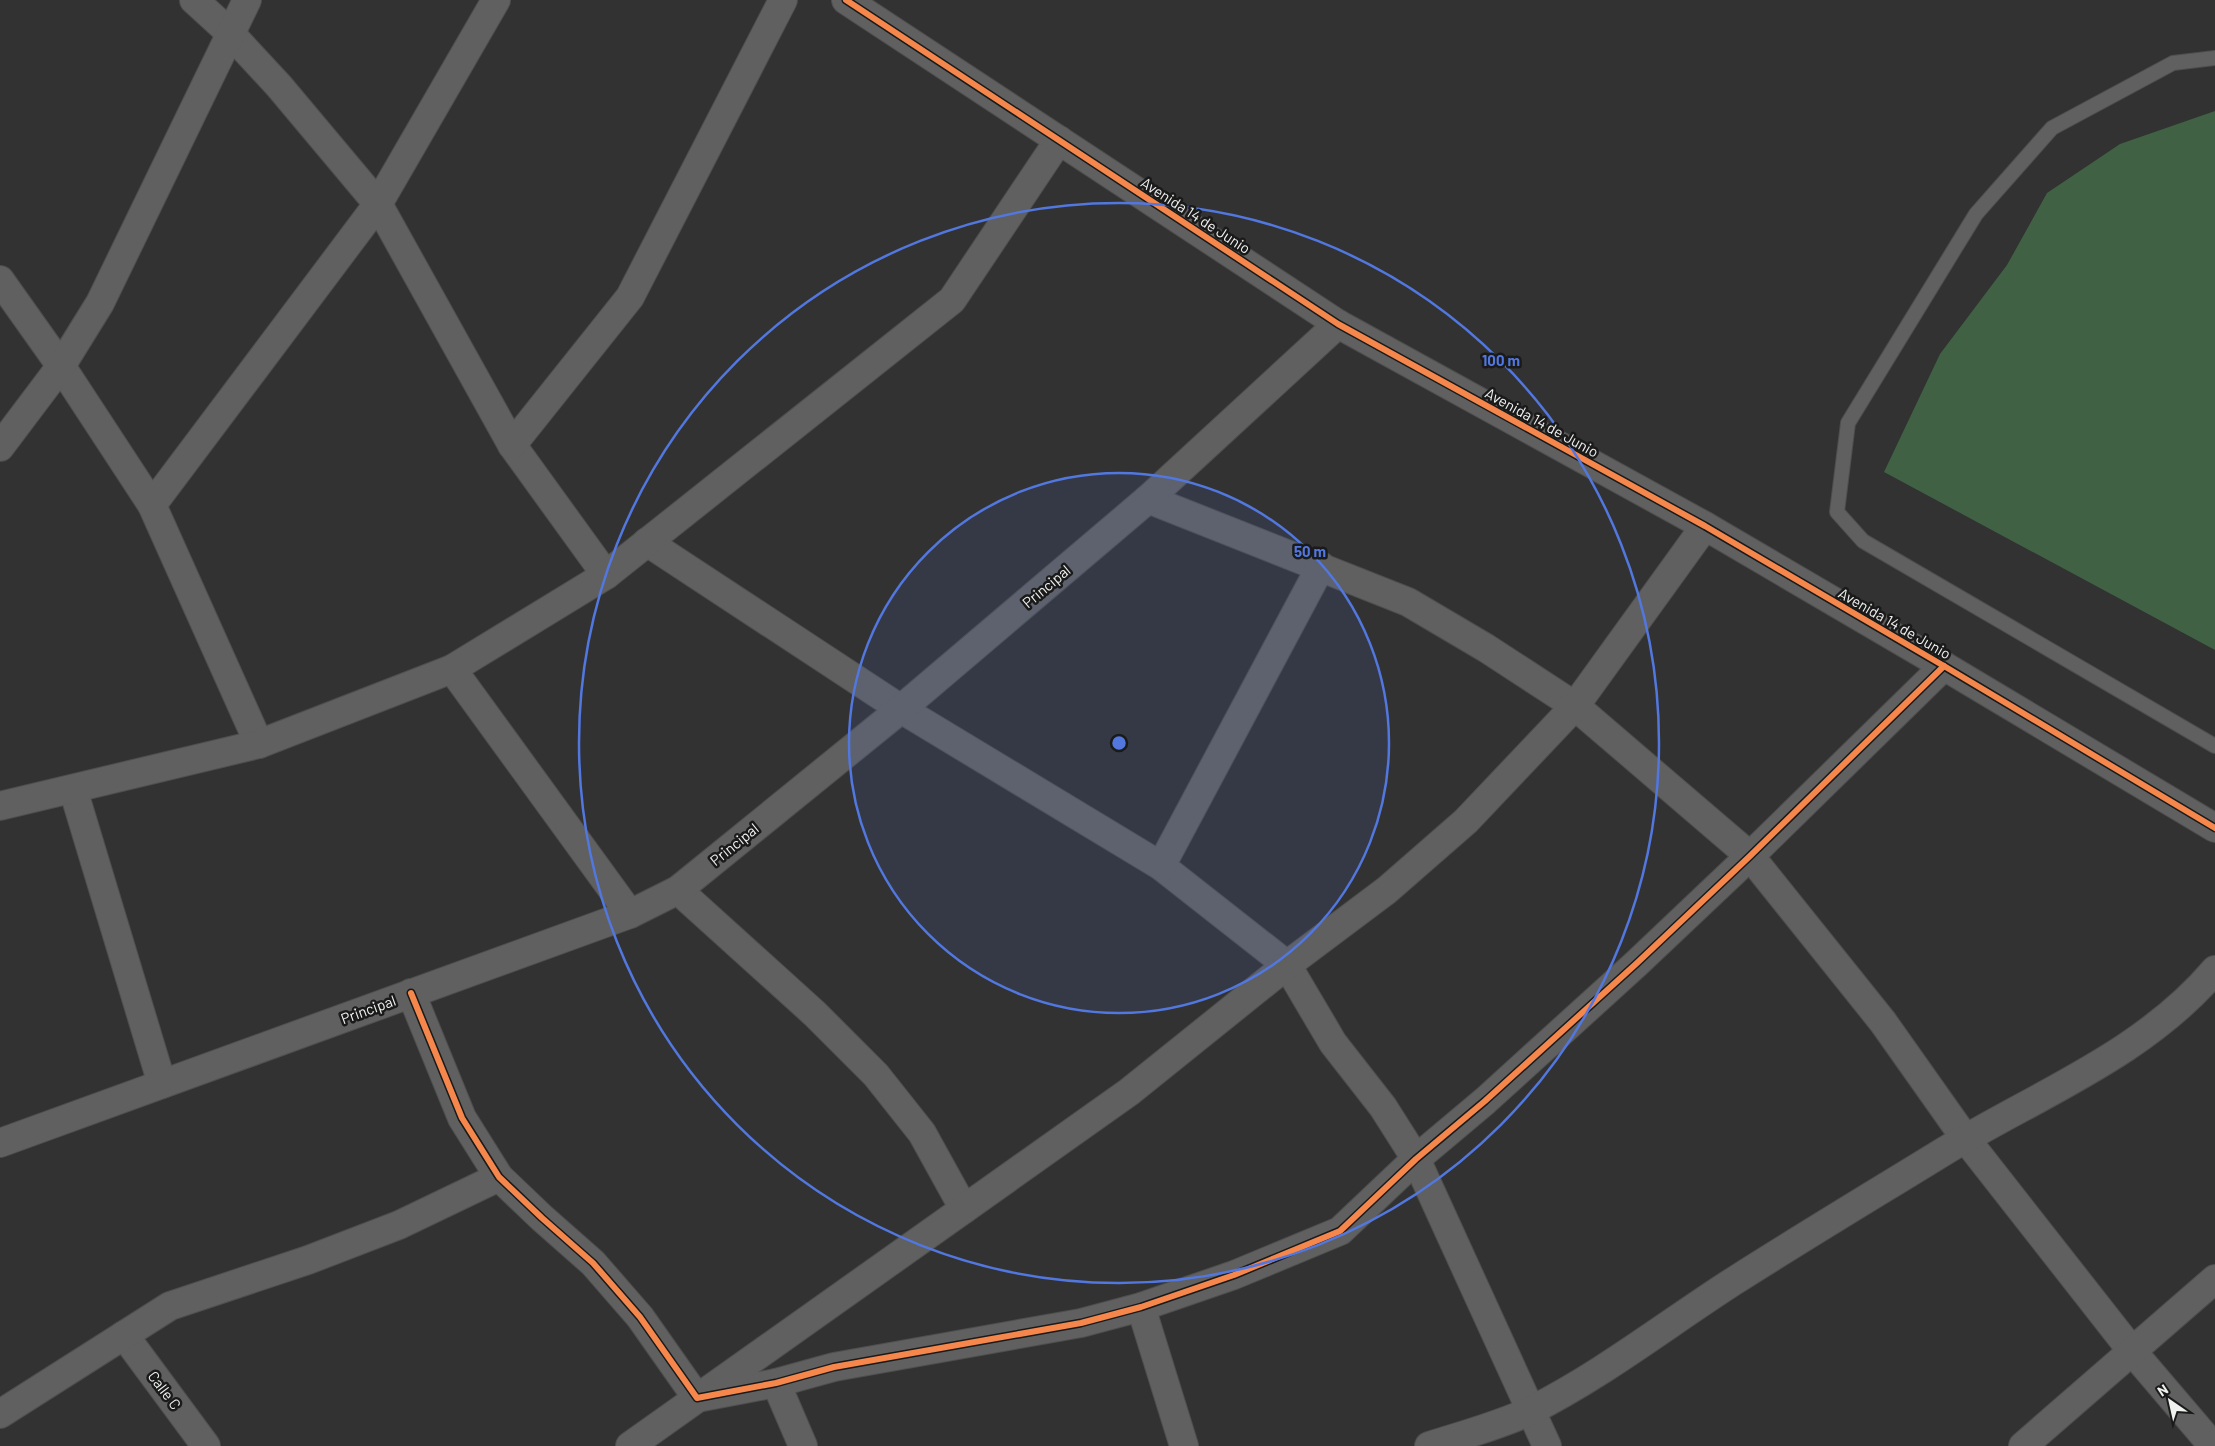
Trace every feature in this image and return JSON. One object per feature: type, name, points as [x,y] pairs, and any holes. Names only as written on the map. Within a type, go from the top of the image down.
[{"type":"street","points":[[194,0],[230,32],[378,204],[512,444],[606,575]]},
{"type":"street","points":[[0,447],[61,366],[100,303],[247,0]]},
{"type":"street","points":[[152,506],[378,204],[496,0]]},
{"type":"street","points":[[512,444],[630,297],[783,0]]},
{"type":"street","name":"Avenida 14 de Junio","points":[[846,0],[1338,324],[1704,526],[1944,666],[2215,828]]},
{"type":"street","points":[[0,806],[259,744],[452,669],[606,575],[952,300],[1059,140]]},
{"type":"street","points":[[0,280],[61,366],[152,506],[259,744]]},
{"type":"street","name":"Principal","points":[[0,1143],[630,914],[678,890],[900,709],[1148,499],[1338,324]]},
{"type":"street","points":[[1148,499],[1232,534],[1321,566],[1408,602],[1486,648],[1575,706],[1750,856],[1883,1022],[1965,1138],[2132,1351],[2213,1446]]},
{"type":"street","points":[[630,1446],[1129,1092],[1288,965],[1387,890],[1466,821],[1575,706],[1704,526]]},
{"type":"street","points":[[647,542],[900,709],[1161,866],[1288,965],[1333,1043],[1382,1107],[1416,1159],[1547,1446]]},
{"type":"street","points":[[1161,866],[1321,566]]},
{"type":"street","points":[[697,1398],[776,1383],[834,1367],[1081,1323],[1141,1307],[1234,1275],[1340,1232],[1416,1159],[1561,1032],[1750,856],[1944,666]]},
{"type":"street","points":[[452,669],[630,914]]},
{"type":"street","points":[[73,789],[162,1084]]},
{"type":"street","points":[[678,890],[814,1013],[876,1075],[922,1133],[964,1209]]},
{"type":"street","points":[[1430,1446],[1498,1425],[1531,1410],[1595,1373],[1734,1281],[1965,1138],[2066,1084],[2138,1039],[2194,995],[2215,970]]},
{"type":"street","points":[[412,993],[462,1118],[499,1177],[593,1263],[640,1317],[697,1398]]},
{"type":"street","points":[[0,1414],[170,1306],[308,1260],[399,1225],[499,1177]]},
{"type":"street","points":[[2023,1446],[2215,1278]]},
{"type":"street","points":[[1141,1307],[1184,1446]]},
{"type":"street","name":"Calle C","points":[[124,1334],[206,1446]]},
{"type":"street","points":[[776,1383],[803,1446]]},
{"type":"lane","points":[[2215,58],[2173,63],[2052,128],[1976,214],[1848,423],[1837,512],[1863,541],[2215,746]]},
{"type":"green space","points":[[2215,111],[2215,650],[1884,472],[1940,354],[2007,265],[2047,193],[2120,144]]},
{"type":"cycle path","points":[[846,0],[1338,324],[1705,526],[2215,828]]},
{"type":"cycle path","points":[[411,993],[462,1118],[499,1177],[593,1263],[640,1317],[697,1398],[776,1383],[834,1367],[1081,1323],[1141,1307],[1234,1275],[1340,1231],[1416,1159],[1485,1101],[1637,963],[1750,856],[1944,666]]}]
